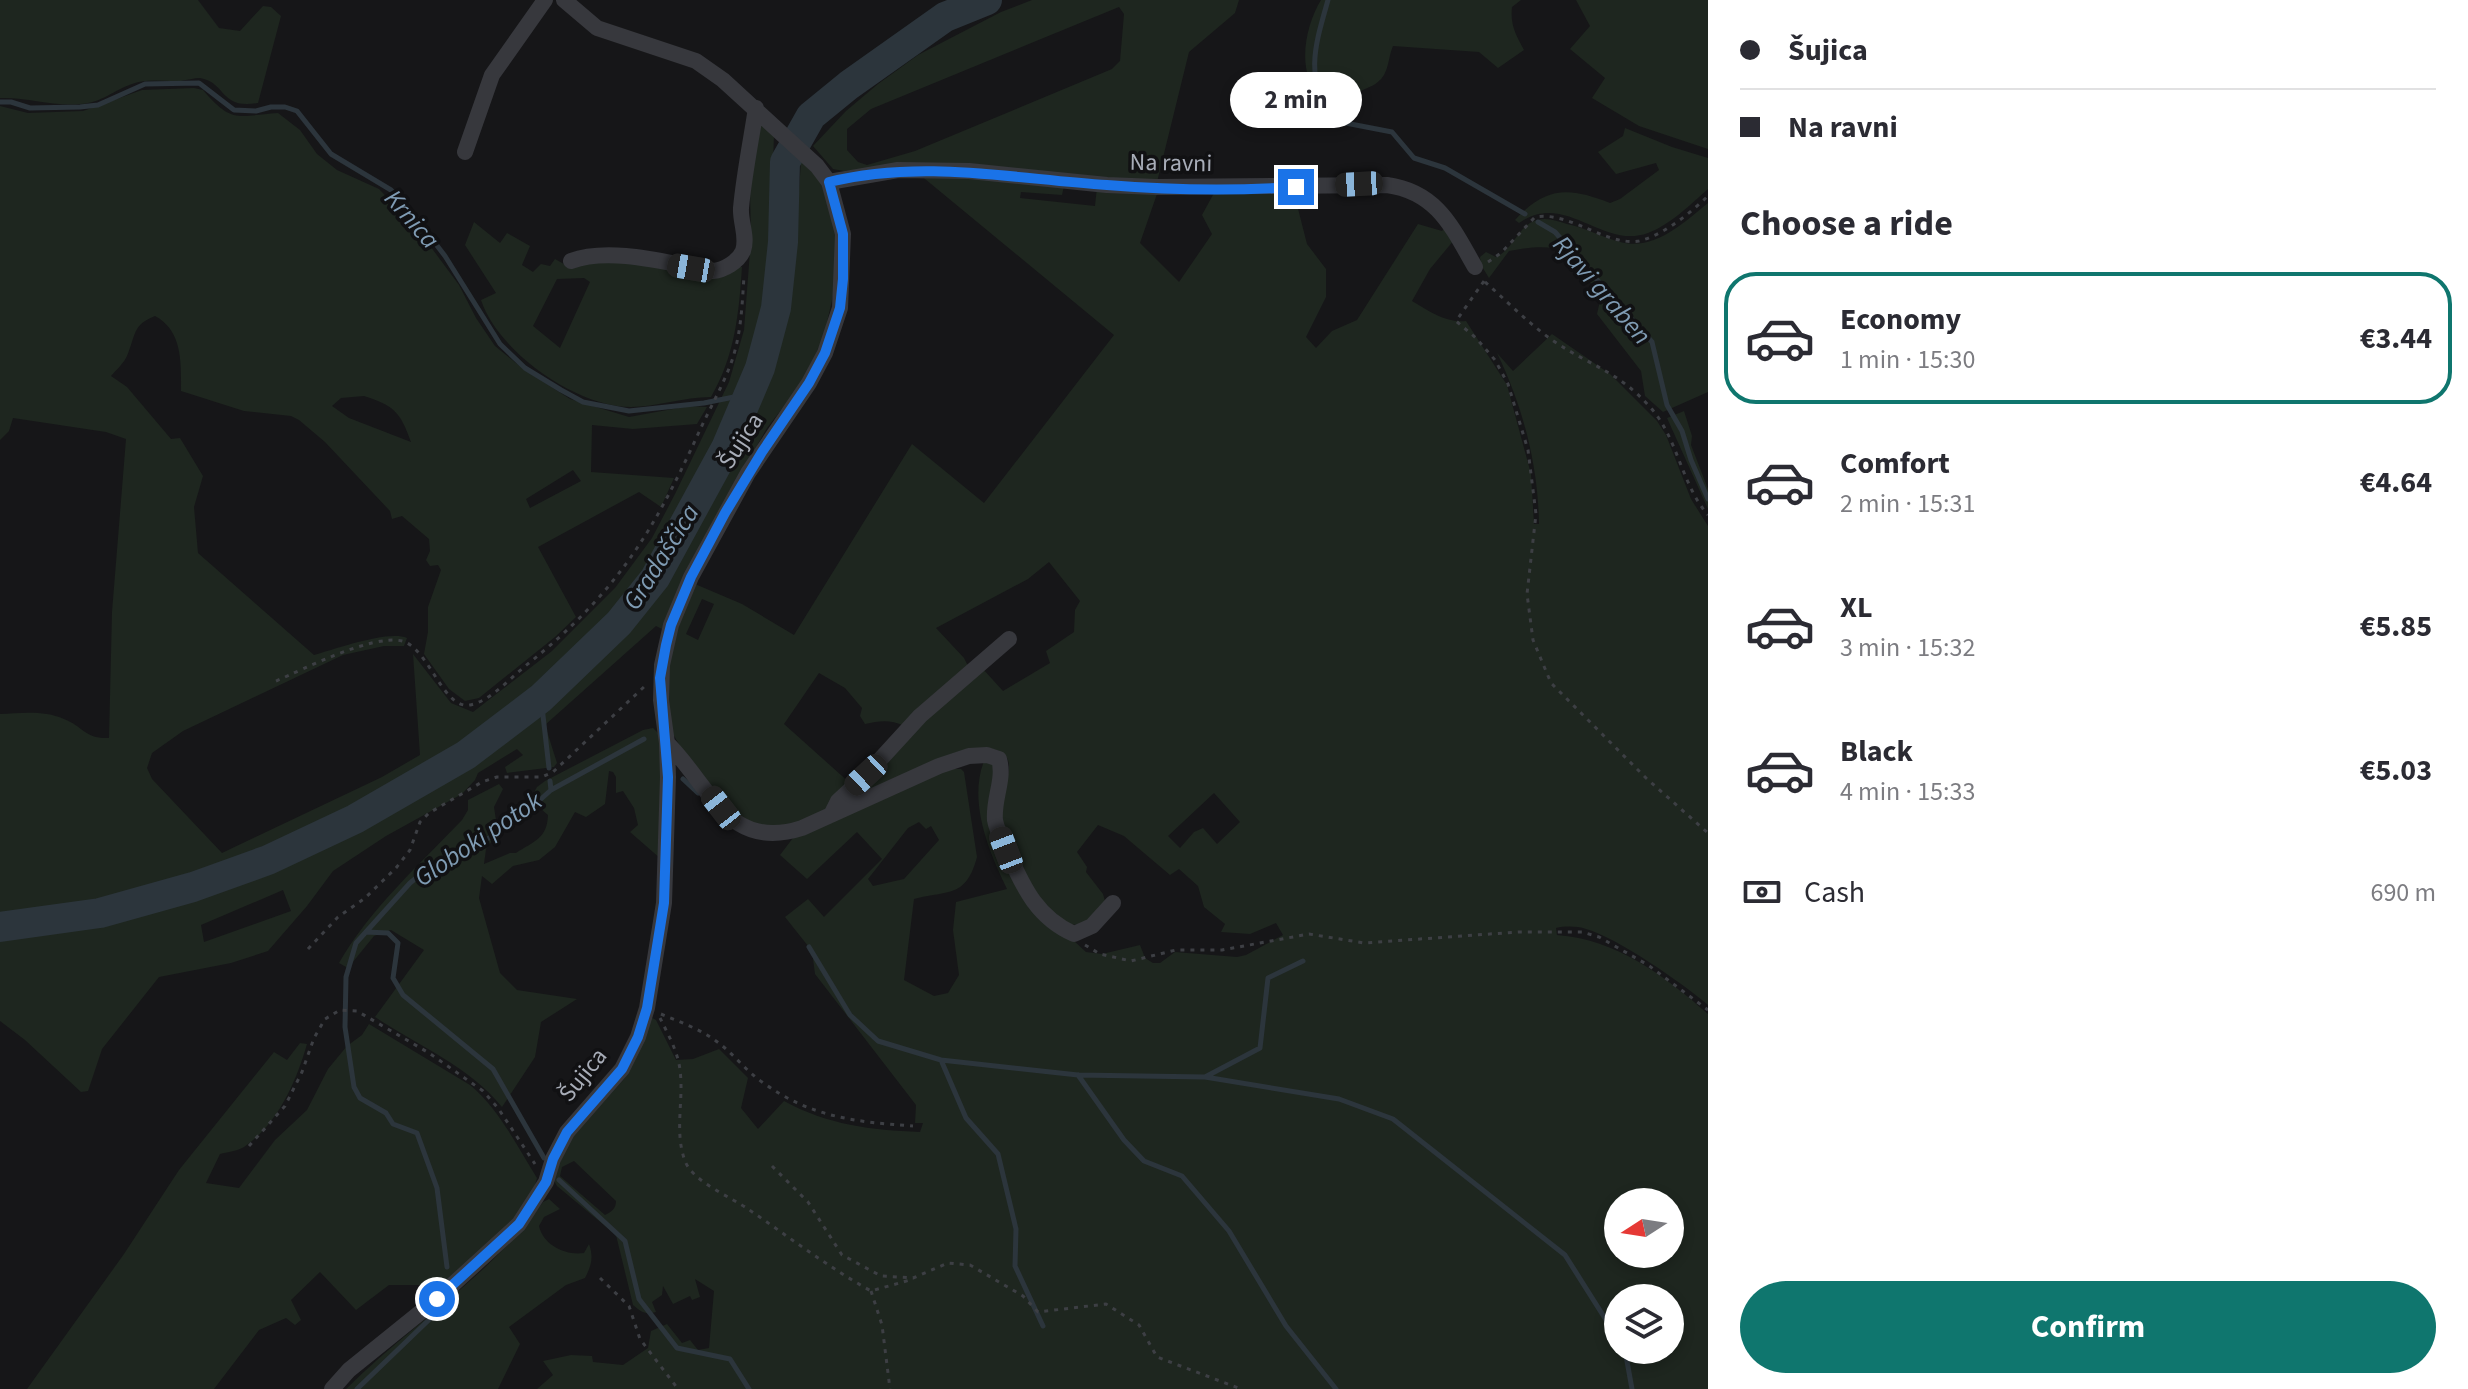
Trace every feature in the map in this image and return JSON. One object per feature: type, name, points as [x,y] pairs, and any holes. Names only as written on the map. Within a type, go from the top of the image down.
[{"type":"street","points":[[465,152],[492,75],[545,0]]},
{"type":"street","points":[[564,0],[597,28],[696,61],[756,108],[741,211],[745,237],[742,253],[723,270],[615,256],[585,256],[571,261]]},
{"type":"street","name":"Šujica","points":[[332,1389],[349,1370],[437,1299],[519,1224],[546,1182],[553,1159],[567,1132],[622,1069],[638,1037],[647,1008],[664,903],[667,743],[660,678],[671,625],[691,577],[748,473],[809,383],[825,353],[840,308],[843,234],[829,182],[817,166],[756,108]]},
{"type":"street","name":"Na ravni","points":[[829,182],[898,170],[969,171],[1156,187],[1387,185],[1404,188],[1431,201],[1460,240],[1479,274]]},
{"type":"street","points":[[831,815],[838,801],[920,716],[1009,639]]},
{"type":"street","points":[[667,743],[721,808],[745,829],[764,834],[787,832],[969,756],[987,755],[999,759],[1002,770],[995,821],[1034,904],[1056,926],[1074,934],[1092,926],[1113,903]]},
{"type":"path","points":[[1708,196],[1667,229],[1640,240],[1607,237],[1571,222],[1535,217],[1479,274],[1456,321],[1495,360],[1508,384],[1528,450],[1536,514],[1527,594],[1533,640],[1551,683],[1646,778],[1708,833]]},
{"type":"path","points":[[276,681],[343,651],[402,641],[414,649],[458,704],[468,706],[483,700],[547,649],[610,587],[658,518],[731,363],[741,324],[745,266],[742,253]]},
{"type":"path","points":[[1479,274],[1555,342],[1622,379],[1651,408],[1668,431],[1693,490],[1708,515]]},
{"type":"path","points":[[308,949],[338,917],[365,898],[396,868],[410,850],[420,822],[429,813],[482,782],[497,777],[542,777],[553,772],[641,687],[660,678]]},
{"type":"path","points":[[1074,934],[1084,945],[1100,954],[1131,961],[1176,950],[1222,950],[1309,934],[1364,943],[1518,932],[1582,932],[1599,937],[1648,965],[1708,1010]]},
{"type":"path","points":[[249,1146],[285,1106],[325,1019],[340,1010],[357,1011],[429,1053],[483,1091],[498,1108],[546,1182]]},
{"type":"path","points":[[890,1389],[882,1325],[871,1291],[812,1256],[746,1207],[708,1185],[686,1165],[679,1132],[680,1070],[673,1045],[656,1012],[699,1030],[762,1082],[818,1112],[869,1123],[913,1126]]},
{"type":"path","points":[[772,1166],[808,1202],[842,1255],[881,1276],[913,1278]]},
{"type":"path","points":[[871,1291],[892,1287],[948,1263],[970,1265],[1023,1296],[1038,1312],[1106,1304],[1139,1325],[1157,1357],[1241,1389]]},
{"type":"path","points":[[600,1278],[629,1306],[640,1339],[678,1389]]},
{"type":"shaded area","points":[[0,0],[198,0],[219,28],[240,31],[263,6],[271,7],[281,16],[258,103],[237,103],[215,85],[200,78],[138,82],[95,101],[61,104],[0,98]]},
{"type":"shaded area","points":[[1032,0],[1239,0],[1235,13],[1189,52],[1157,182],[906,165],[844,171],[833,169],[813,146],[846,111],[918,55],[1001,12]],"holes":[[[1119,7],[1124,14],[1120,61],[1112,69],[915,151],[867,165],[858,162],[847,150],[847,129],[871,109]]]},
{"type":"shaded area","points":[[1321,0],[1521,0],[1512,7],[1512,19],[1524,50],[1498,68],[1479,52],[1393,46],[1381,79],[1359,92],[1346,105],[1335,107],[1312,84],[1306,70],[1307,38]]},
{"type":"shaded area","points":[[1576,0],[1708,0],[1708,149],[1639,126],[1592,98],[1605,78],[1570,49],[1590,26]]},
{"type":"shaded area","points":[[194,88],[203,90],[229,113],[244,116],[278,113],[300,130],[317,154],[337,170],[379,189],[419,231],[459,285],[495,346],[570,399],[629,417],[689,406],[707,407],[697,424],[633,429],[592,425],[591,472],[674,478],[661,507],[639,492],[538,547],[576,617],[479,698],[465,701],[449,689],[424,654],[428,607],[441,570],[438,565],[430,566],[426,560],[430,551],[429,539],[402,516],[392,519],[390,511],[325,442],[299,420],[291,416],[244,411],[181,391],[178,349],[171,330],[155,316],[142,323],[126,359],[111,376],[127,387],[171,439],[180,438],[203,476],[194,507],[198,553],[314,655],[375,638],[407,638],[404,646],[384,646],[343,655],[183,731],[152,753],[147,768],[152,779],[222,853],[382,777],[420,755],[413,654],[451,703],[473,712],[552,651],[615,588],[652,538],[729,382],[744,330],[751,238],[750,190],[760,122],[774,134],[769,287],[755,362],[739,386],[722,434],[690,499],[642,583],[589,643],[461,748],[381,796],[271,850],[182,883],[78,911],[0,917],[0,714],[49,714],[71,722],[95,737],[109,738],[112,612],[126,439],[106,432],[13,418],[9,431],[0,440],[0,106],[28,113],[83,111],[142,90]],"holes":[[[364,396],[395,411],[411,442],[349,418],[332,406],[341,398]],[[573,470],[581,481],[530,508],[526,499]]]},
{"type":"shaded area","points":[[1625,128],[1708,158],[1708,189],[1664,225],[1648,233],[1631,236],[1615,234],[1552,213],[1536,215],[1519,223],[1515,220],[1537,201],[1559,193],[1582,194],[1610,203],[1659,170],[1656,163],[1616,174],[1598,152],[1623,136]]},
{"type":"shaded area","points":[[801,161],[821,181],[835,232],[836,282],[824,336],[802,383],[767,428],[708,531],[662,629],[656,626],[545,725],[557,763],[554,767],[507,773],[505,767],[523,755],[517,749],[478,773],[462,794],[386,836],[333,871],[268,951],[231,963],[159,977],[102,1049],[88,1091],[81,1092],[0,1021],[0,940],[82,927],[184,901],[297,861],[393,812],[501,742],[617,640],[654,599],[758,408],[778,346],[794,268]],"holes":[[[283,890],[291,911],[204,942],[201,925]]]},
{"type":"shaded area","points":[[919,174],[966,175],[1064,186],[1062,195],[1021,192],[1020,198],[1095,206],[1097,187],[1158,191],[1140,243],[1179,282],[1212,234],[1202,215],[1214,193],[1294,193],[1307,244],[1326,269],[1326,297],[1306,337],[1316,348],[1332,331],[1357,320],[1418,224],[1442,231],[1446,226],[1454,240],[1430,269],[1412,301],[1444,318],[1466,321],[1507,385],[1531,474],[1534,524],[1539,524],[1532,458],[1514,394],[1497,353],[1513,371],[1552,334],[1610,374],[1657,421],[1666,435],[1691,499],[1708,526],[1708,1005],[1615,942],[1582,928],[1556,928],[1557,935],[1599,944],[1638,962],[1675,986],[1708,1014],[1708,1389],[537,1389],[553,1375],[543,1361],[571,1355],[592,1356],[593,1362],[623,1365],[648,1348],[651,1331],[667,1324],[682,1343],[690,1340],[698,1350],[709,1348],[714,1291],[695,1279],[700,1297],[692,1300],[690,1296],[673,1304],[663,1286],[662,1295],[652,1302],[656,1312],[646,1313],[638,1309],[633,1305],[616,1235],[557,1186],[553,1179],[570,1139],[624,1079],[635,1060],[649,1016],[656,1020],[676,1060],[693,1059],[719,1049],[748,1078],[741,1108],[758,1129],[784,1101],[817,1116],[850,1125],[920,1132],[923,1123],[915,1123],[916,1105],[815,974],[812,951],[785,917],[808,899],[824,917],[882,859],[857,832],[807,879],[780,855],[796,834],[947,769],[961,769],[964,772],[977,857],[973,870],[967,880],[954,890],[914,899],[904,980],[934,996],[948,993],[959,975],[953,930],[956,902],[1007,889],[988,843],[980,810],[978,793],[984,761],[997,765],[990,808],[993,834],[1029,908],[1056,932],[1073,940],[1086,952],[1102,954],[1140,945],[1145,958],[1153,963],[1160,963],[1175,952],[1237,957],[1283,935],[1276,923],[1250,934],[1221,932],[1225,924],[1204,907],[1198,886],[1179,869],[1170,875],[1124,836],[1098,825],[1077,852],[1105,901],[1089,920],[1073,925],[1058,919],[1030,886],[1003,829],[1001,798],[1009,765],[1003,753],[996,750],[981,748],[945,757],[854,801],[843,805],[840,802],[868,778],[921,721],[982,668],[1003,691],[1050,663],[1046,651],[1074,632],[1075,610],[1080,601],[1049,562],[1028,579],[936,628],[964,658],[969,668],[904,726],[884,721],[865,724],[860,716],[862,708],[845,688],[819,673],[784,724],[851,784],[829,807],[800,825],[763,830],[747,826],[728,810],[687,758],[673,734],[666,698],[668,658],[695,584],[742,604],[794,635],[912,444],[984,503],[1114,335]],"holes":[[[702,599],[714,604],[698,640],[686,634]],[[1214,793],[1240,822],[1217,844],[1203,828],[1194,832],[1180,848],[1168,836]],[[919,822],[926,829],[931,826],[939,840],[904,879],[873,886],[868,879],[908,828]],[[574,1161],[616,1201],[613,1210],[605,1215],[560,1176],[562,1167]]]},
{"type":"shaded area","points":[[1708,203],[1708,392],[1663,412],[1645,396],[1641,371],[1597,314],[1602,292],[1579,274],[1568,251],[1538,247],[1509,251],[1489,278],[1481,265],[1480,257],[1486,252],[1496,257],[1502,254],[1525,226],[1537,220],[1556,221],[1620,242],[1645,243],[1668,233]]},
{"type":"shaded area","points":[[474,222],[500,243],[507,233],[530,246],[522,265],[533,272],[541,264],[550,266],[555,259],[571,268],[589,258],[742,267],[731,350],[711,397],[631,407],[610,405],[564,387],[522,357],[490,320],[481,300],[496,293],[465,245]],"holes":[[[584,278],[590,282],[560,348],[533,326],[557,279]]]},
{"type":"shaded area","points":[[1684,411],[1692,436],[1691,445],[1708,489],[1708,509],[1667,418]]},
{"type":"shaded area","points":[[653,728],[659,734],[661,748],[661,859],[630,832],[638,825],[634,808],[623,791],[616,793],[616,777],[609,771],[605,804],[586,817],[575,812],[555,847],[539,860],[513,866],[492,884],[482,876],[479,898],[500,973],[517,990],[577,999],[541,1022],[535,1057],[502,1107],[459,1068],[375,1017],[424,950],[391,930],[374,936],[348,968],[339,963],[380,906],[462,820],[468,810],[468,800],[499,784],[503,789],[494,807],[498,833],[486,849],[484,864],[516,853],[538,838],[547,823],[548,815],[541,809],[527,813],[525,809],[537,787],[643,730]]},
{"type":"shaded area","points":[[369,1024],[470,1085],[499,1117],[537,1178],[532,1193],[511,1222],[442,1285],[389,1285],[356,1310],[320,1272],[291,1300],[301,1320],[295,1325],[286,1318],[259,1330],[214,1389],[27,1389],[124,1254],[179,1170],[274,1052],[287,1060],[300,1043],[307,1044],[291,1087],[267,1127],[244,1147],[220,1154],[206,1183],[239,1188],[275,1140],[307,1110],[328,1069]]},
{"type":"shaded area","points":[[549,1199],[560,1209],[544,1217],[539,1226],[541,1233],[550,1244],[570,1253],[584,1253],[589,1244],[590,1266],[585,1278],[566,1285],[509,1327],[520,1344],[498,1389],[346,1389],[475,1277]]},
{"type":"waterway","name":"Gradaščica","points":[[0,927],[100,913],[193,887],[268,860],[355,819],[466,755],[541,698],[619,623],[655,578],[726,448],[760,368],[776,308],[783,242],[785,162],[811,116],[945,17],[987,0]]},
{"type":"waterway","name":"Rjavi graben","points":[[1328,0],[1316,47],[1315,74],[1330,120],[1392,132],[1414,158],[1445,168],[1525,214]]},
{"type":"waterway","name":"Krnica","points":[[0,102],[30,108],[80,107],[98,105],[145,84],[199,83],[234,110],[285,107],[297,111],[331,154],[391,190],[409,209],[445,256],[500,344],[525,368],[583,402],[629,411],[704,403],[749,394]]},
{"type":"waterway","name":"Rjavi graben","points":[[1538,222],[1555,232],[1652,342],[1667,405],[1682,431],[1708,499]]},
{"type":"waterway","name":"Globoki potok","points":[[541,698],[549,768]]},
{"type":"waterway","points":[[551,790],[644,739]]},
{"type":"waterway","points":[[683,779],[698,793]]},
{"type":"waterway","name":"Globoki potok","points":[[447,1267],[437,1188],[417,1133],[393,1124],[386,1113],[360,1098],[354,1087],[345,1027],[346,977],[356,943],[410,883],[432,865],[491,837],[521,817],[551,790],[550,781]]},
{"type":"waterway","points":[[366,932],[388,933],[398,943],[393,978],[403,995],[493,1069],[544,1158]]},
{"type":"waterway","points":[[809,947],[850,1015],[878,1041],[941,1060],[1078,1075],[1205,1077],[1339,1099],[1393,1119],[1565,1255],[1604,1317]]},
{"type":"waterway","points":[[1205,1077],[1260,1048],[1268,978],[1303,961]]},
{"type":"waterway","points":[[941,1060],[966,1118],[998,1154],[1016,1229],[1015,1266],[1043,1326]]},
{"type":"waterway","points":[[1078,1075],[1124,1140],[1144,1161],[1182,1176],[1229,1231],[1286,1326],[1336,1389]]},
{"type":"waterway","points":[[559,1180],[625,1241],[639,1299],[677,1348],[730,1359],[749,1389]]},
{"type":"waterway","name":"Globoki potok","points":[[357,1389],[436,1313]]},
{"type":"waterway","points":[[1628,1364],[1632,1389]]},
{"type":"route","points":[[437,1299],[519,1224],[546,1182],[553,1159],[567,1132],[622,1069],[638,1037],[647,1008],[664,903],[668,777],[660,678],[666,645],[691,577],[725,513],[825,353],[840,308],[843,279],[843,234],[829,182],[898,170],[969,171],[1107,185],[1296,187]]}]
